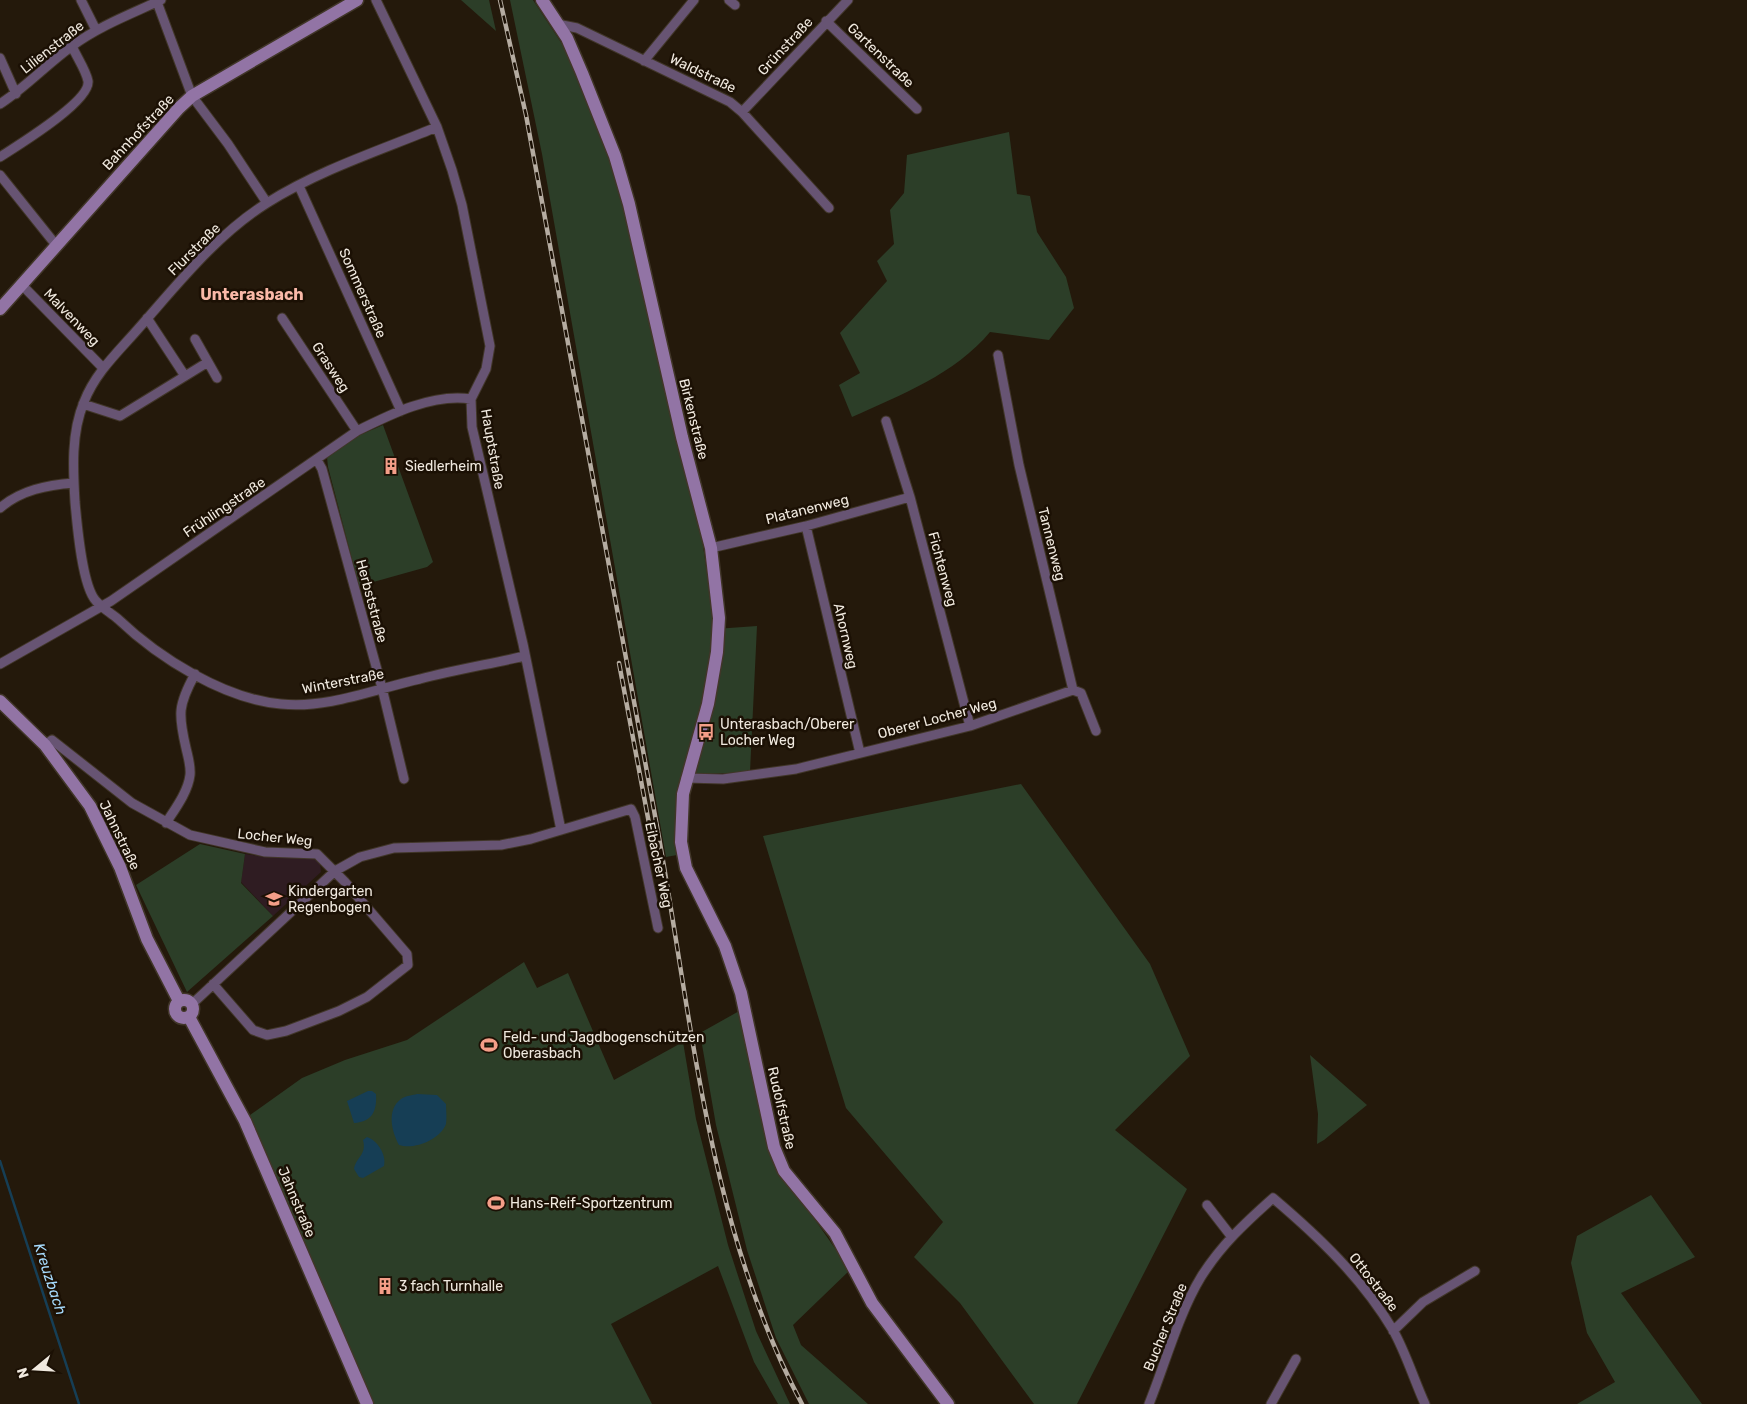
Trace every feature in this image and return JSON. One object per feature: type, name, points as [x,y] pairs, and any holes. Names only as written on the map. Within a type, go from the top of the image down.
[{"type":"street","points":[[81,0],[96,30]]},
{"type":"street","name":"Bahnhofstraße","points":[[0,309],[192,96],[357,0]]},
{"type":"street","name":"Hauptstraße","points":[[376,0],[438,127],[462,205],[489,335],[489,358],[471,399],[472,427],[525,656],[561,830]]},
{"type":"street","points":[[542,0],[557,24]]},
{"type":"street","points":[[644,61],[694,0]]},
{"type":"street","name":"Grünstraße","points":[[742,112],[826,21],[848,0]]},
{"type":"street","points":[[160,1],[192,96],[228,144],[266,203]]},
{"type":"street","name":"Lilienstraße","points":[[0,104],[16,94],[72,46],[96,30],[160,1]]},
{"type":"street","name":"Gartenstraße","points":[[826,21],[917,108]]},
{"type":"street","name":"Waldstraße","points":[[557,24],[577,28],[730,102],[742,112],[829,208]]},
{"type":"street","name":"Birkenstraße","points":[[557,24],[567,38],[615,156],[629,204],[682,437],[711,548],[719,618],[717,652],[700,738],[686,778]]},
{"type":"street","points":[[0,157],[54,120],[85,92],[88,82],[72,46]]},
{"type":"street","points":[[0,58],[16,94]]},
{"type":"street","name":"Flurstraße","points":[[102,606],[92,595],[78,545],[74,452],[83,404],[103,368],[220,240],[266,203],[299,186],[438,127]]},
{"type":"street","points":[[0,175],[56,245]]},
{"type":"street","name":"Sommerstraße","points":[[299,186],[401,411]]},
{"type":"street","name":"Malvenweg","points":[[21,284],[103,368]]},
{"type":"street","points":[[148,318],[185,376]]},
{"type":"street","name":"Grasweg","points":[[282,318],[357,431]]},
{"type":"street","points":[[195,339],[217,378]]},
{"type":"street","name":"Tannenweg","points":[[998,355],[1019,465],[1073,690],[1081,693],[1096,731]]},
{"type":"street","points":[[83,404],[120,416],[208,362]]},
{"type":"street","name":"Frühlingstraße","points":[[0,664],[102,606],[357,431],[401,411],[446,398],[471,399]]},
{"type":"street","name":"Fichtenweg","points":[[886,420],[910,497],[970,726]]},
{"type":"street","name":"Herbststraße","points":[[317,460],[322,470],[382,688],[404,779]]},
{"type":"street","points":[[0,508],[20,495],[50,485],[74,483]]},
{"type":"street","name":"Platanenweg","points":[[711,548],[806,526],[910,497]]},
{"type":"street","name":"Ahornweg","points":[[806,526],[860,753]]},
{"type":"street","name":"Winterstraße","points":[[102,606],[154,648],[195,674],[242,696],[283,705],[328,701],[525,656]]},
{"type":"street","points":[[166,823],[187,787],[190,775],[190,764],[179,719],[184,695],[195,674]]},
{"type":"street","name":"Oberer Locher Weg","points":[[686,778],[724,779],[796,769],[970,726],[1073,690]]},
{"type":"street","name":"Jahnstraße","points":[[0,701],[49,742],[90,806],[106,835],[147,939],[179,1001],[174,1008],[175,1012],[183,1018],[190,1010],[245,1121],[367,1404]]},
{"type":"street","name":"Locher Weg","points":[[49,742],[132,803],[190,835],[222,844],[266,852],[317,854],[335,871],[407,954],[408,965],[367,997],[339,1011],[286,1031],[267,1035],[253,1030],[213,984]]},
{"type":"street","name":"Rudolfstraße","points":[[686,778],[683,794],[681,842],[686,868],[725,946],[742,994],[774,1147],[784,1170],[835,1233],[872,1303],[948,1404]]},
{"type":"street","name":"Eibacher Weg","points":[[561,830],[631,809],[635,817],[658,928]]},
{"type":"street","points":[[190,1010],[213,984],[335,871],[360,858],[394,848],[429,846],[487,847],[530,839],[561,830]]},
{"type":"street","name":"Bucher Straße","points":[[1149,1404],[1184,1314],[1201,1277],[1231,1236],[1273,1198]]},
{"type":"street","name":"Ottostraße","points":[[1273,1198],[1302,1223],[1354,1274],[1394,1331],[1425,1404]]},
{"type":"street","points":[[1207,1205],[1231,1236]]},
{"type":"street","points":[[1394,1331],[1423,1302],[1475,1271]]},
{"type":"street","points":[[1271,1404],[1296,1359]]},
{"type":"shaded area","name":"Kindergarten Regenbogen","points":[[245,854],[266,857],[312,856],[320,863],[321,872],[273,916],[241,882]]},
{"type":"green space","points":[[461,0],[489,0],[496,31]]},
{"type":"green space","points":[[510,0],[533,0],[570,56],[622,173],[698,511],[715,629],[757,626],[750,772],[685,775],[678,794],[677,855],[666,857],[542,154]]},
{"type":"green space","points":[[1009,132],[1017,194],[1030,196],[1037,232],[1066,277],[1074,308],[1049,340],[990,332],[976,347],[944,372],[908,392],[852,417],[839,385],[860,373],[840,333],[887,281],[877,261],[894,244],[890,210],[904,193],[907,155]]},
{"type":"green space","points":[[383,425],[433,562],[427,567],[359,586],[327,457],[346,441]]},
{"type":"green space","points":[[1021,784],[1150,964],[1190,1056],[1115,1130],[1187,1189],[1077,1404],[1034,1404],[960,1303],[914,1257],[943,1222],[846,1108],[763,836]]},
{"type":"green space","points":[[200,844],[245,854],[241,883],[273,916],[187,992],[136,885]]},
{"type":"green space","name":"Hans-Reif-Sportzentrum","points":[[524,962],[537,988],[568,973],[614,1080],[683,1042],[696,1119],[728,1245],[756,1331],[790,1404],[778,1404],[754,1362],[718,1266],[611,1324],[652,1404],[374,1404],[250,1115],[302,1078],[345,1060],[407,1040]]},
{"type":"green space","points":[[741,1010],[770,1155],[850,1270],[793,1325],[801,1345],[868,1404],[809,1404],[776,1338],[747,1250],[716,1125],[700,1033]]},
{"type":"green space","points":[[1310,1055],[1367,1105],[1317,1144],[1318,1114]]},
{"type":"green space","points":[[1651,1195],[1695,1257],[1621,1293],[1702,1404],[1577,1404],[1615,1382],[1587,1333],[1571,1263],[1577,1236]]},
{"type":"water","points":[[368,1091],[376,1094],[374,1110],[370,1118],[354,1123],[347,1101]]},
{"type":"water","points":[[417,1094],[437,1095],[446,1104],[446,1124],[438,1135],[426,1142],[412,1146],[399,1145],[393,1128],[393,1109],[401,1099]]},
{"type":"water","points":[[367,1137],[380,1148],[385,1162],[384,1166],[363,1178],[359,1177],[354,1169],[364,1149],[363,1140]]},
{"type":"waterway","name":"Kreuzbach","points":[[0,1161],[79,1404]]},
{"type":"railway","points":[[500,0],[526,115],[656,821],[707,1119],[724,1193],[744,1265],[770,1336],[802,1404]]},
{"type":"railway","points":[[619,663],[654,850]]},
{"type":"place","name":"Siedlerheim","points":[[391,466]]},
{"type":"place","name":"Unterasbach/Oberer Locher Weg","points":[[706,732]]},
{"type":"place","name":"Kindergarten Regenbogen","points":[[274,899]]},
{"type":"place","name":"Feld- und Jagdbogenschützen Oberasbach","points":[[489,1045]]},
{"type":"place","name":"Hans-Reif-Sportzentrum","points":[[496,1203]]},
{"type":"place","name":"3 fach Turnhalle","points":[[385,1286]]},
{"type":"district","name":"Unterasbach","points":[[252,294]]}]
